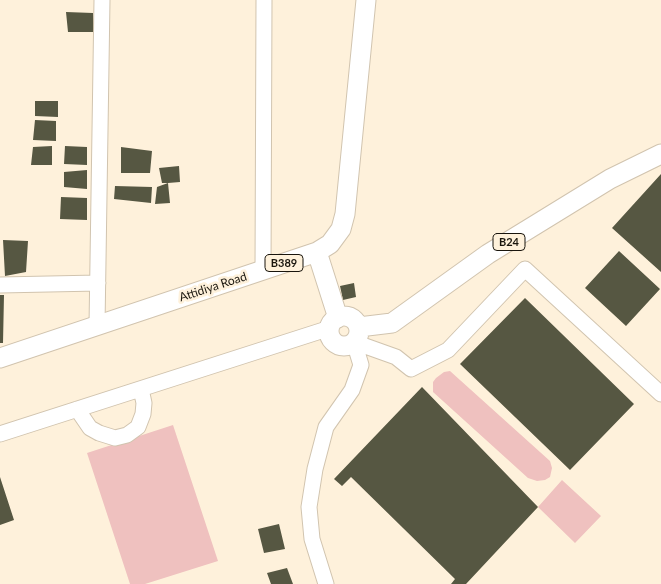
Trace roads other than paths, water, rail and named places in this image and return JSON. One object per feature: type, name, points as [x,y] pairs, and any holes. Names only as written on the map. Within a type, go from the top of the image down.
[{"type":"main road","name":"Attidiya Road","points":[[0,358],[263,271],[317,252],[330,244],[341,230],[345,214],[366,0]]},
{"type":"main road","name":"B24","points":[[317,252],[334,323],[331,338],[339,345],[344,346],[357,335],[392,323],[488,254],[610,180],[661,154]]},
{"type":"main road","points":[[334,323],[348,317],[353,319],[357,335]]},
{"type":"street","points":[[97,326],[102,0]]},
{"type":"street","points":[[263,271],[264,0]]},
{"type":"street","points":[[357,335],[396,357],[411,369],[448,350],[525,269],[661,394]]},
{"type":"street","points":[[0,285],[98,283]]},
{"type":"street","points":[[0,434],[334,323]]},
{"type":"street","points":[[326,584],[312,538],[309,507],[315,469],[326,427],[352,390],[361,366],[357,335]]},
{"type":"street","points":[[77,409],[90,428],[99,433],[115,438],[127,435],[138,427],[143,414],[144,402],[140,389]]}]
